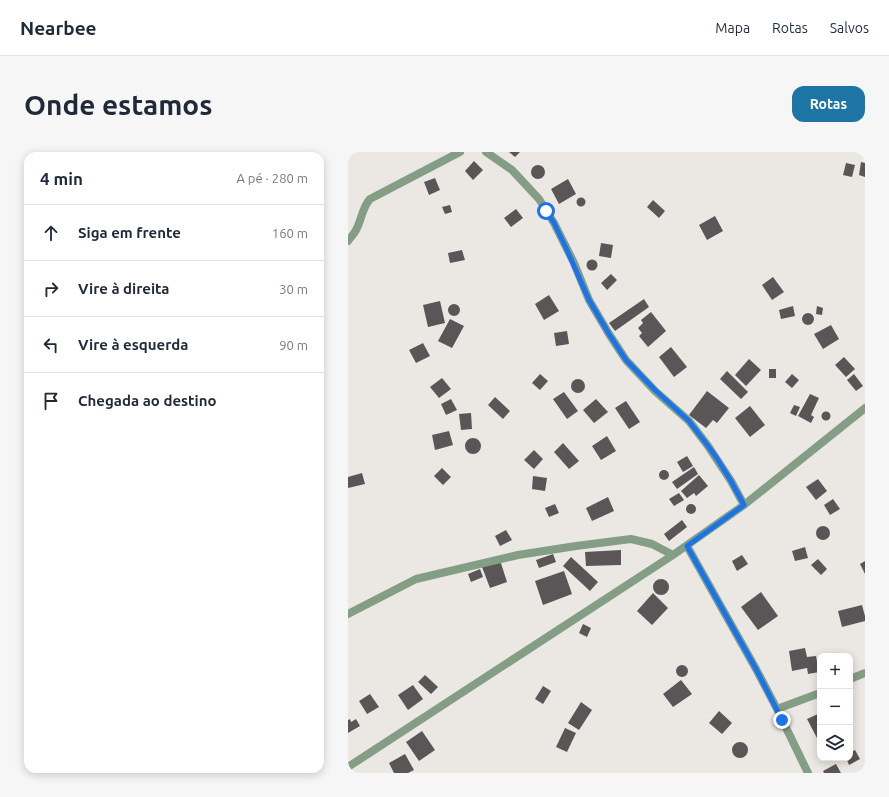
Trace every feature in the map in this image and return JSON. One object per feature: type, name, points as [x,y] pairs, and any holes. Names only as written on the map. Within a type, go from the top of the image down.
[{"type":"street","points":[[348,241],[357,230],[365,205],[370,199],[460,152]]},
{"type":"street","points":[[486,152],[512,170],[538,200],[554,223],[574,263],[589,300],[626,360],[655,390],[689,421],[716,457],[744,505]]},
{"type":"street","points":[[348,767],[687,546],[744,505],[865,408]]},
{"type":"street","points":[[348,614],[416,579],[518,555],[631,539],[652,544],[673,555]]},
{"type":"street","points":[[687,546],[756,669],[808,773]]},
{"type":"street","points":[[853,678],[865,673]]},
{"type":"street","points":[[777,709],[817,694]]},
{"type":"building","points":[[509,152],[520,152],[515,157]]},
{"type":"building","points":[[474,161],[483,170],[473,180],[465,171]]},
{"type":"building","points":[[861,162],[865,163],[865,177],[859,175]]},
{"type":"building","points":[[846,163],[855,165],[852,177],[843,175]]},
{"type":"building","points":[[538,165],[543,167],[545,172],[543,177],[538,179],[533,177],[531,172],[533,167]]},
{"type":"building","points":[[435,178],[440,190],[429,195],[424,182]]},
{"type":"building","points":[[568,179],[576,194],[559,204],[551,189]]},
{"type":"building","points":[[581,197],[586,202],[581,207],[576,202]]},
{"type":"building","points":[[653,200],[665,211],[659,218],[647,207]]},
{"type":"building","points":[[450,205],[452,212],[445,214],[442,207]]},
{"type":"building","points":[[516,209],[523,218],[511,227],[504,218]]},
{"type":"building","points":[[715,216],[723,231],[707,240],[699,225]]},
{"type":"building","points":[[601,243],[613,245],[611,258],[599,256]]},
{"type":"building","points":[[462,250],[465,260],[450,263],[448,253]]},
{"type":"building","points":[[592,259],[596,261],[598,265],[596,269],[592,271],[588,269],[586,265],[588,261]]},
{"type":"building","points":[[611,274],[617,280],[607,290],[601,283]]},
{"type":"building","points":[[773,277],[784,292],[772,300],[762,285]]},
{"type":"building","points":[[549,295],[559,311],[544,320],[535,304]]},
{"type":"building","points":[[644,299],[649,307],[615,331],[609,323]]},
{"type":"building","points":[[440,301],[445,323],[428,327],[423,305]]},
{"type":"building","points":[[452,304],[456,304],[460,310],[456,316],[452,316],[448,312],[448,308]]},
{"type":"building","points":[[793,306],[795,316],[781,319],[779,310]]},
{"type":"building","points":[[817,306],[823,308],[822,315],[816,314]]},
{"type":"building","points":[[651,312],[666,331],[648,347],[639,336],[642,333],[638,328],[643,323],[641,320]]},
{"type":"building","points":[[810,313],[813,314],[813,324],[806,325],[803,324],[802,317],[803,314]]},
{"type":"building","points":[[450,319],[464,326],[452,348],[438,341]]},
{"type":"building","points":[[831,325],[839,339],[823,349],[814,334]]},
{"type":"building","points":[[567,331],[569,344],[556,346],[554,333]]},
{"type":"building","points":[[423,343],[430,356],[416,363],[409,350]]},
{"type":"building","points":[[671,347],[687,367],[674,377],[659,357]]},
{"type":"building","points":[[844,357],[855,369],[846,377],[835,365]]},
{"type":"building","points":[[749,359],[761,370],[746,386],[735,375]]},
{"type":"building","points":[[769,369],[776,369],[776,378],[769,378]]},
{"type":"building","points":[[727,371],[748,392],[741,399],[720,379]]},
{"type":"building","points":[[540,374],[548,381],[540,390],[532,383]]},
{"type":"building","points":[[792,374],[799,380],[792,388],[785,382]]},
{"type":"building","points":[[854,374],[863,386],[856,391],[847,380]]},
{"type":"building","points":[[442,378],[451,389],[439,398],[430,387]]},
{"type":"building","points":[[578,379],[583,381],[585,386],[583,391],[578,393],[573,391],[571,386],[573,381]]},
{"type":"building","points":[[707,391],[729,408],[717,423],[713,420],[706,428],[689,415]]},
{"type":"building","points":[[564,392],[578,411],[567,419],[553,399]]},
{"type":"building","points":[[810,394],[819,398],[811,415],[814,417],[811,423],[798,416]]},
{"type":"building","points":[[495,397],[510,411],[503,419],[488,405]]},
{"type":"building","points":[[451,399],[457,410],[446,415],[441,404]]},
{"type":"building","points":[[596,399],[608,412],[594,423],[583,410]]},
{"type":"building","points":[[626,401],[640,422],[629,429],[615,408]]},
{"type":"building","points":[[794,405],[800,407],[796,416],[790,413]]},
{"type":"building","points":[[750,406],[765,425],[750,437],[735,418]]},
{"type":"building","points":[[824,412],[828,412],[830,416],[828,420],[824,420],[822,418],[822,414]]},
{"type":"building","points":[[471,413],[472,429],[461,430],[459,414]]},
{"type":"building","points":[[449,431],[453,445],[435,450],[432,435]]},
{"type":"building","points":[[607,436],[616,451],[601,460],[592,446]]},
{"type":"building","points":[[473,438],[480,443],[481,446],[476,453],[473,454],[466,449],[465,446],[470,439]]},
{"type":"building","points":[[563,443],[579,461],[569,469],[554,452]]},
{"type":"building","points":[[534,450],[543,459],[534,469],[524,460]]},
{"type":"building","points":[[687,456],[693,466],[683,472],[677,462]]},
{"type":"building","points":[[694,467],[698,474],[677,489],[672,482]]},
{"type":"building","points":[[442,468],[451,477],[443,485],[434,476]]},
{"type":"building","points":[[664,470],[669,475],[664,480],[659,475]]},
{"type":"building","points":[[362,473],[365,484],[348,488],[348,477]]},
{"type":"building","points":[[699,475],[708,486],[696,496],[694,493],[687,498],[681,491]]},
{"type":"building","points":[[533,476],[547,478],[545,491],[532,489]]},
{"type":"building","points":[[818,479],[827,491],[816,500],[806,487]]},
{"type":"building","points":[[679,493],[684,500],[674,506],[669,499]]},
{"type":"building","points":[[608,497],[614,511],[592,521],[586,508]]},
{"type":"building","points":[[833,499],[840,509],[830,515],[824,505]]},
{"type":"building","points":[[555,504],[559,513],[549,517],[545,508]]},
{"type":"building","points":[[689,504],[693,504],[695,505],[695,513],[689,514],[686,511],[686,507]]},
{"type":"building","points":[[682,520],[687,527],[669,541],[664,534]]},
{"type":"building","points":[[820,526],[826,526],[830,530],[830,536],[826,540],[820,540],[816,536],[816,530]]},
{"type":"building","points":[[506,530],[512,540],[500,546],[495,536]]},
{"type":"building","points":[[805,547],[808,558],[795,561],[792,551]]},
{"type":"building","points":[[621,550],[621,565],[586,566],[585,552]]},
{"type":"building","points":[[553,554],[556,562],[539,568],[536,560]]},
{"type":"building","points":[[742,555],[748,564],[737,571],[732,561]]},
{"type":"building","points":[[571,557],[598,582],[590,591],[563,566]]},
{"type":"building","points":[[818,559],[827,569],[821,575],[811,565]]},
{"type":"building","points":[[500,560],[507,582],[490,588],[482,567]]},
{"type":"building","points":[[865,561],[865,574],[860,564]]},
{"type":"building","points":[[480,569],[483,577],[471,582],[468,574]]},
{"type":"building","points":[[564,571],[572,594],[543,605],[535,581]]},
{"type":"building","points":[[661,579],[667,581],[669,587],[667,593],[661,595],[655,593],[653,587],[655,581]]},
{"type":"building","points":[[761,592],[778,616],[758,630],[741,607]]},
{"type":"building","points":[[653,593],[668,608],[652,625],[637,611]]},
{"type":"building","points":[[862,605],[865,621],[842,627],[838,611]]},
{"type":"building","points":[[583,624],[591,628],[587,637],[579,633]]},
{"type":"building","points":[[805,648],[807,657],[816,656],[817,672],[808,674],[807,668],[792,671],[789,651]]},
{"type":"building","points":[[682,665],[686,667],[688,671],[686,675],[682,677],[678,675],[676,671],[678,667]]},
{"type":"building","points":[[425,675],[438,687],[431,694],[418,682]]},
{"type":"building","points":[[681,680],[692,694],[673,707],[663,694]]},
{"type":"building","points":[[413,685],[423,699],[408,710],[398,695]]},
{"type":"building","points":[[543,686],[551,691],[543,704],[535,699]]},
{"type":"building","points":[[370,694],[379,707],[367,714],[359,701]]},
{"type":"building","points":[[581,702],[592,710],[579,730],[568,723]]},
{"type":"building","points":[[719,711],[732,723],[722,734],[709,723]]},
{"type":"building","points":[[817,714],[817,738],[807,719]]},
{"type":"building","points":[[350,719],[351,722],[356,719],[360,726],[348,733],[348,720]]},
{"type":"building","points":[[565,728],[576,733],[567,752],[556,747]]},
{"type":"building","points":[[422,731],[435,750],[419,761],[406,742]]},
{"type":"building","points":[[740,742],[746,744],[748,750],[746,756],[740,758],[734,756],[732,750],[734,744]]},
{"type":"building","points":[[855,750],[860,759],[849,765],[847,761],[853,761],[853,751]]},
{"type":"building","points":[[405,754],[414,770],[408,773],[394,773],[389,763]]},
{"type":"building","points":[[836,764],[841,773],[824,773],[823,771]]},
{"type":"route","points":[[546,211],[554,223],[574,263],[589,300],[626,360],[655,390],[689,421],[716,457],[744,505],[687,546],[756,669],[782,720]]}]
